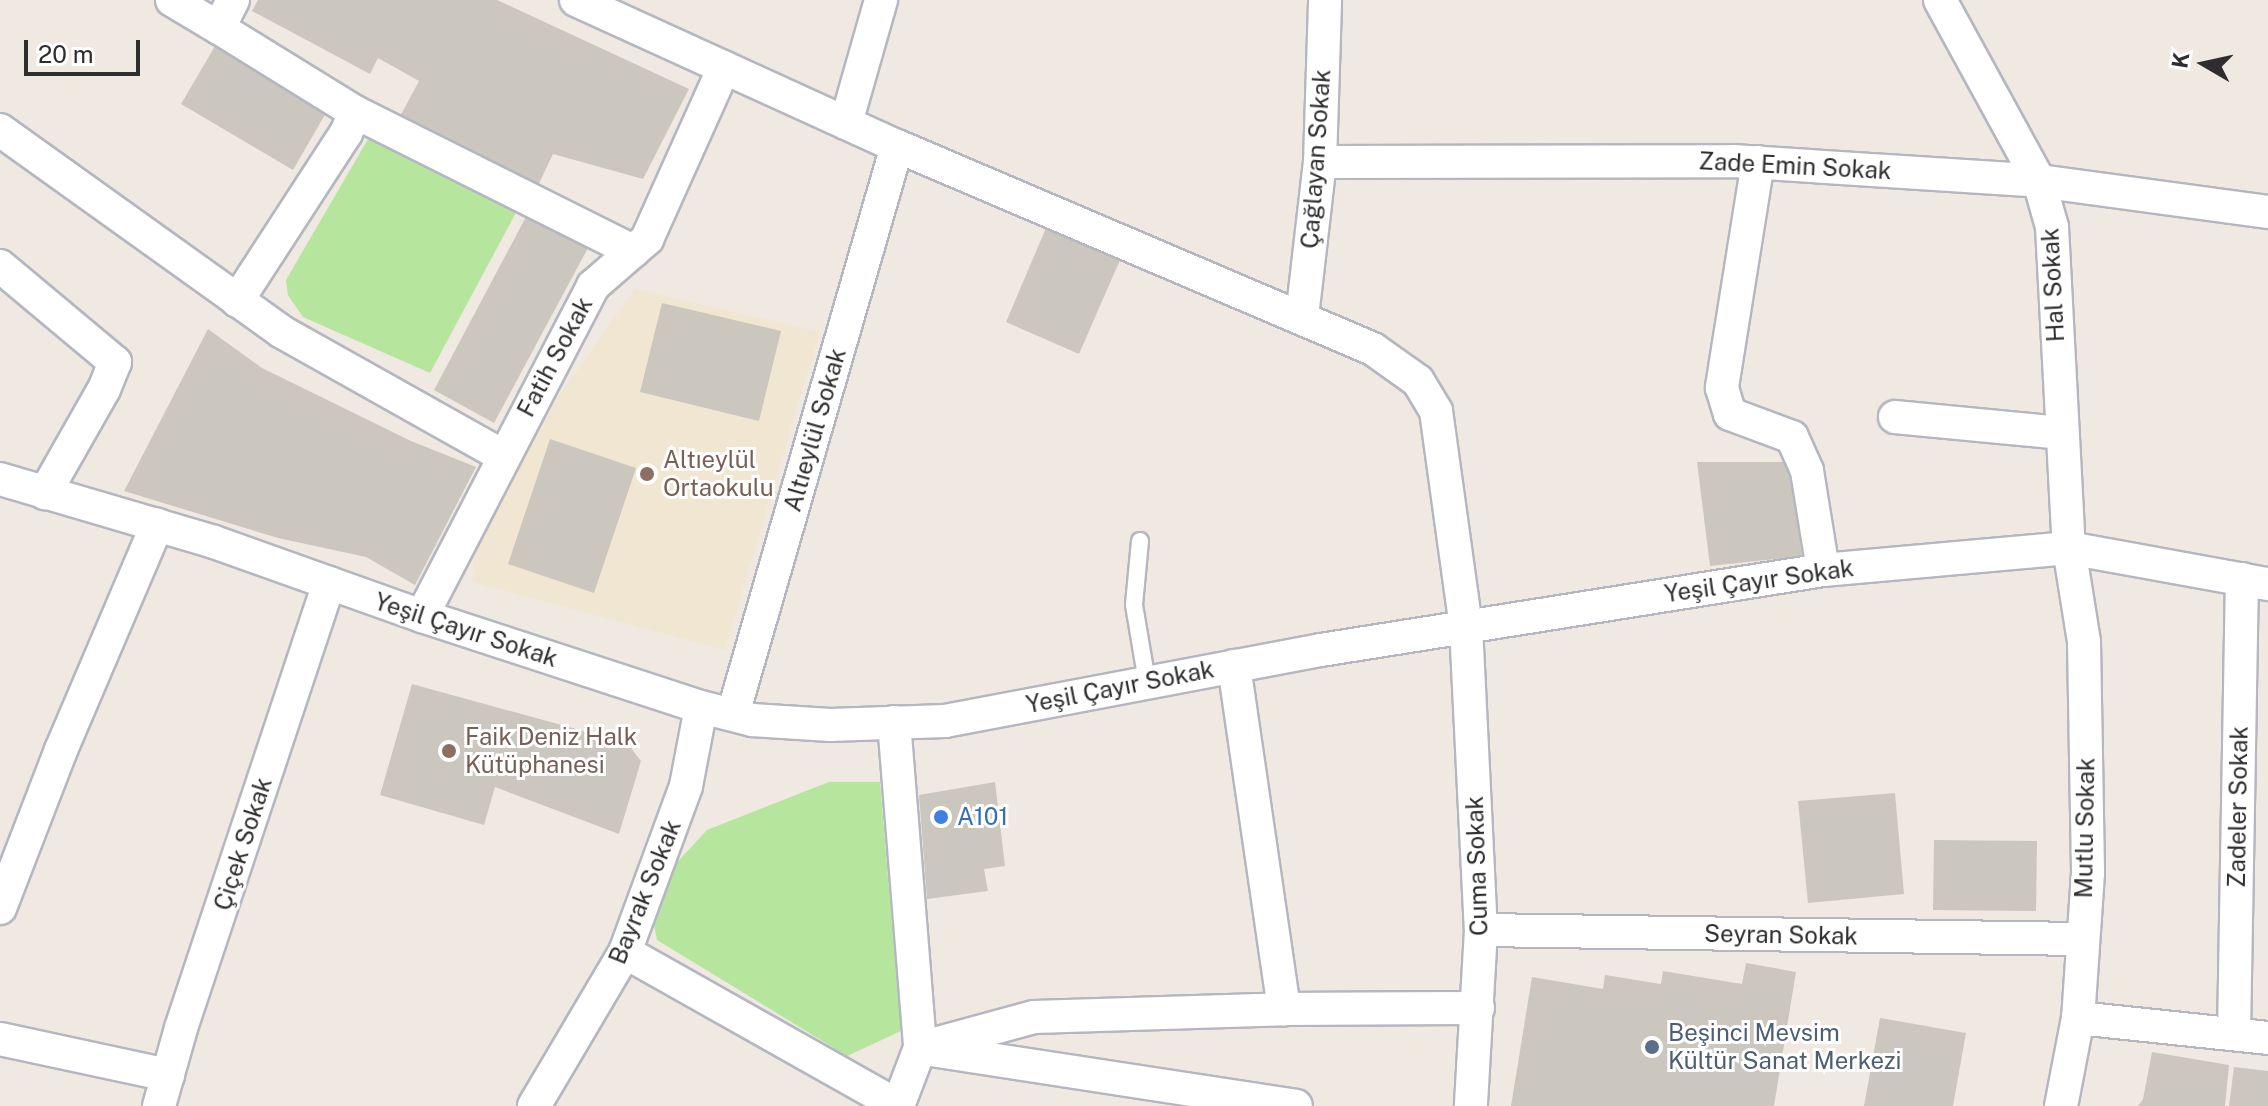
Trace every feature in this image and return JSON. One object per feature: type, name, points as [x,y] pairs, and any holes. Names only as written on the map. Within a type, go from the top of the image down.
[{"type":"street","points":[[172,0],[226,14],[355,112],[633,251]]},
{"type":"street","name":"Cuma Sokak","points":[[576,0],[897,146],[1373,349],[1418,381],[1436,411],[1466,626],[1481,930],[1471,1106]]},
{"type":"street","points":[[846,123],[881,0]]},
{"type":"street","name":"Çağlayan Sokak","points":[[1302,317],[1320,162],[1325,0]]},
{"type":"street","name":"Hal Sokak","points":[[1940,0],[2039,181],[2052,227],[2060,433],[2069,548]]},
{"type":"street","name":"Fatih Sokak","points":[[422,616],[593,286],[647,239],[724,68]]},
{"type":"street","points":[[237,301],[346,133],[355,112]]},
{"type":"street","points":[[0,130],[282,332],[503,456]]},
{"type":"street","name":"Altıeylül Sokak","points":[[733,714],[897,146]]},
{"type":"street","name":"Zade Emin Sokak","points":[[1320,162],[1758,162],[2039,181],[2268,212]]},
{"type":"street","points":[[1758,162],[1722,388],[1730,414],[1792,437],[1807,471],[1823,570]]},
{"type":"street","points":[[0,266],[115,362],[104,389],[45,493]]},
{"type":"street","points":[[1895,417],[2060,433]]},
{"type":"street","name":"Yeşil Çayır Sokak","points":[[0,481],[157,525],[701,707],[752,720],[830,725],[945,721],[1466,626],[1823,570],[2069,548],[2255,582]]},
{"type":"street","points":[[0,908],[61,750],[157,525]]},
{"type":"street","name":"Mutlu Sokak","points":[[2061,1106],[2078,1018],[2081,939],[2088,873],[2084,642],[2069,548]]},
{"type":"street","name":"Zadeler Sokak","points":[[2234,1034],[2255,582]]},
{"type":"street","name":"Çiçek Sokak","points":[[159,1106],[329,583]]},
{"type":"street","points":[[1234,666],[1284,1009]]},
{"type":"street","name":"Bayrak Sokak","points":[[534,1106],[625,952],[686,786],[701,707]]},
{"type":"street","points":[[625,952],[898,1106],[920,1048],[894,722]]},
{"type":"street","name":"Seyran Sokak","points":[[1481,930],[2081,939]]},
{"type":"street","points":[[920,1048],[1034,1017],[1284,1009],[1478,1008]]},
{"type":"street","points":[[2078,1018],[2268,1038]]},
{"type":"street","points":[[0,1039],[168,1075]]},
{"type":"street","points":[[920,1048],[1296,1106]]},
{"type":"lane","points":[[1140,541],[1134,605],[1147,682]]},
{"type":"shaded area","name":"Altıeylül Ortaokulu","points":[[635,289],[820,332],[725,650],[472,582],[474,552],[558,397]]},
{"type":"green space","points":[[371,134],[519,207],[430,373],[303,317],[288,295],[286,280]]},
{"type":"green space","points":[[829,782],[880,782],[901,1031],[847,1056],[657,940],[653,920],[670,870],[707,830]]},
{"type":"building","points":[[258,0],[497,0],[689,89],[643,179],[553,154],[535,192],[397,122],[419,81],[378,58],[370,74],[252,11]]},
{"type":"building","points":[[218,41],[330,106],[293,170],[181,104]]},
{"type":"building","points":[[528,213],[589,246],[494,423],[434,390]]},
{"type":"building","points":[[1046,228],[1120,260],[1079,354],[1006,322]]},
{"type":"building","points":[[662,303],[781,331],[759,421],[640,392]]},
{"type":"building","points":[[208,329],[262,368],[411,441],[476,467],[415,585],[366,557],[278,538],[124,491]]},
{"type":"building","points":[[550,439],[636,468],[594,593],[508,564]]},
{"type":"building","points":[[1697,462],[1789,462],[1802,556],[1710,566]]},
{"type":"building","points":[[412,684],[627,743],[641,761],[619,834],[495,787],[484,825],[380,795]]},
{"type":"building","points":[[995,782],[1005,866],[984,869],[988,891],[927,899],[919,795]]},
{"type":"building","points":[[1895,793],[1904,894],[1808,903],[1798,801]]},
{"type":"building","points":[[1934,840],[2037,841],[2036,911],[1933,910]]},
{"type":"building","name":"Beşinci Mevsim Kültür Sanat Merkezi","points":[[1746,963],[1796,972],[1774,1106],[1511,1106],[1532,977],[1603,989],[1605,975],[1661,984],[1663,971],[1742,984]]},
{"type":"building","points":[[1880,1018],[1966,1033],[1953,1106],[1864,1106]]},
{"type":"building","points":[[2152,1052],[2229,1065],[2225,1106],[2138,1106],[2143,1099]]},
{"type":"building","points":[[2234,1067],[2268,1071],[2268,1106],[2229,1106]]},
{"type":"place","name":"Altıeylül Ortaokulu","points":[[647,474]]},
{"type":"place","name":"Faik Deniz Halk Kütüphanesi","points":[[449,751]]},
{"type":"place","name":"A101","points":[[941,817]]},
{"type":"place","name":"Beşinci Mevsim Kültür Sanat Merkezi","points":[[1652,1047]]}]
